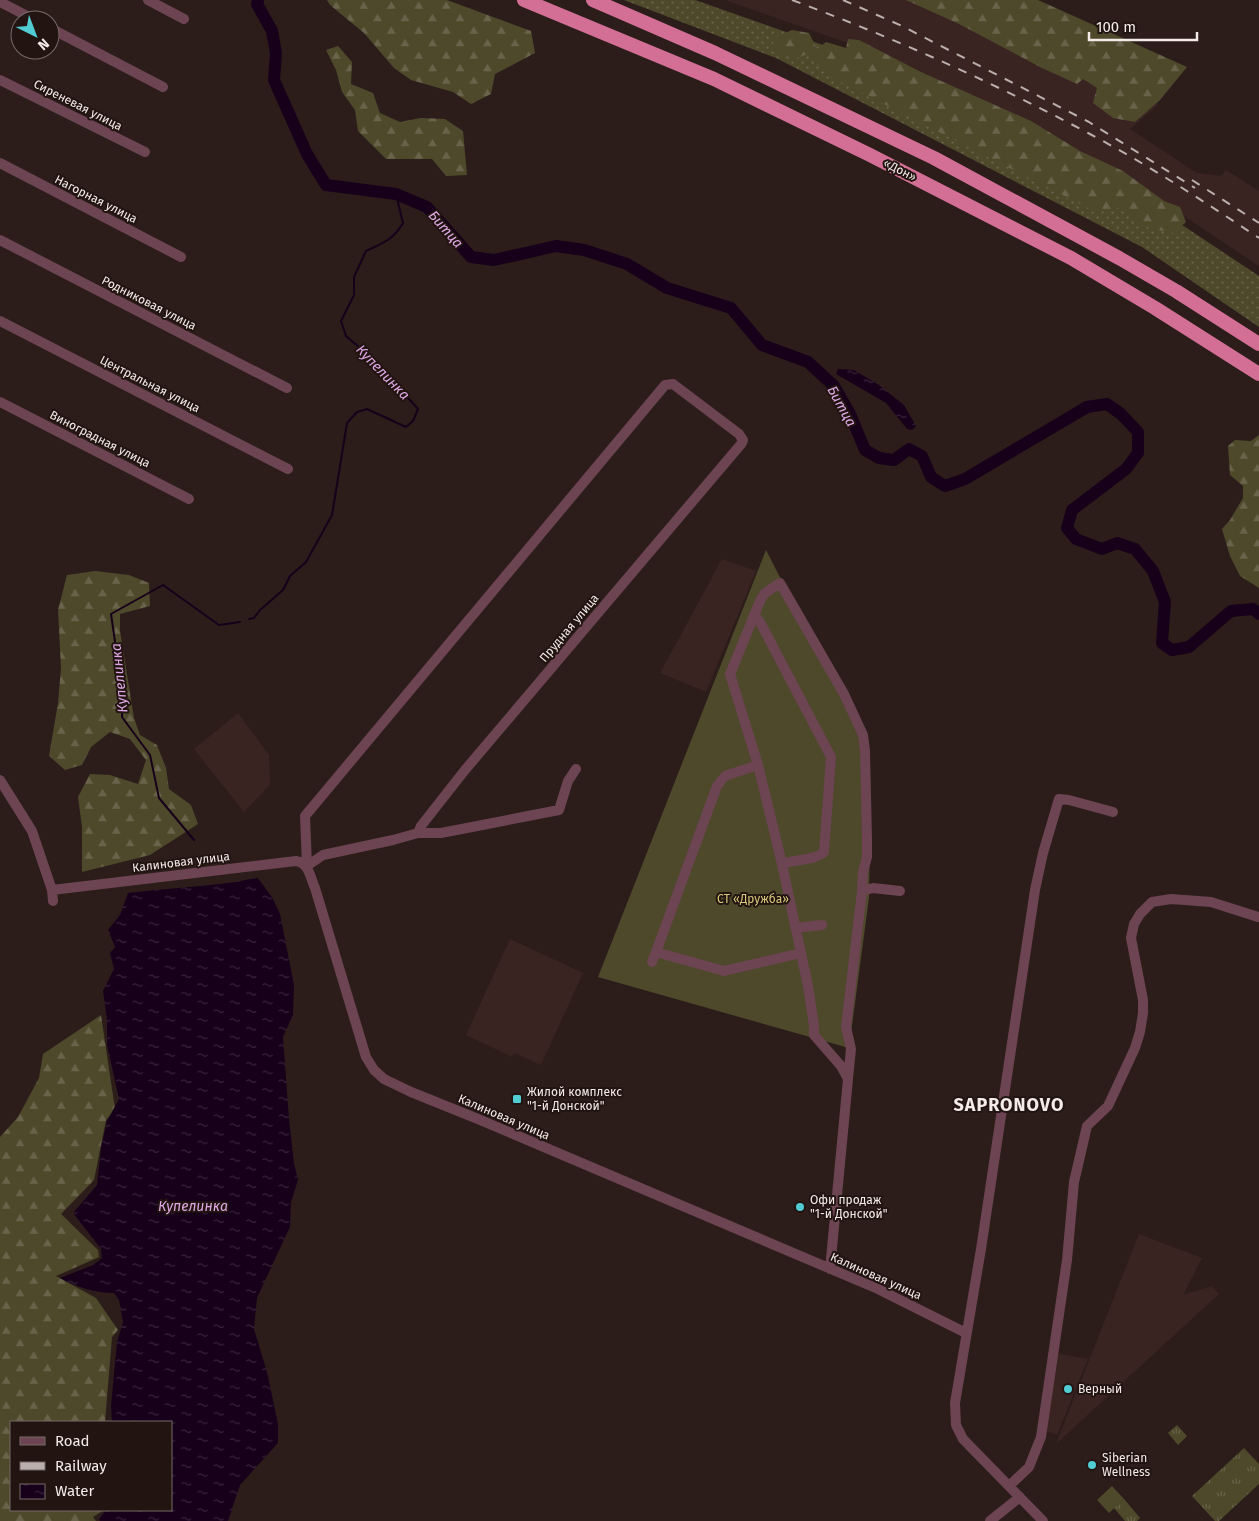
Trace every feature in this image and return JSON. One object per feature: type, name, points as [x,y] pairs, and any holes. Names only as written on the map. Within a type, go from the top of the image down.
[{"type":"highway","name":"«Дон»","points":[[524,0],[714,79],[870,155],[1071,258],[1155,308],[1259,374]]},
{"type":"highway","name":"«Дон»","points":[[592,0],[715,53],[934,158],[1119,258],[1176,291],[1259,344]]},
{"type":"street","points":[[148,0],[184,19]]},
{"type":"street","points":[[0,2],[16,10]]},
{"type":"street","points":[[60,33],[163,87]]},
{"type":"street","name":"Сиреневая улица","points":[[0,80],[145,152]]},
{"type":"street","name":"Нагорная улица","points":[[0,163],[181,257]]},
{"type":"street","name":"Родниковая улица","points":[[0,240],[287,388]]},
{"type":"street","name":"Центральная улица","points":[[0,322],[288,469]]},
{"type":"street","name":"Прудная улица","points":[[307,866],[305,816],[665,385],[673,384],[739,434],[743,440],[742,443],[464,770],[418,832]]},
{"type":"street","name":"Виноградная улица","points":[[0,402],[189,499]]},
{"type":"street","points":[[830,1269],[851,1049],[846,1019],[863,872],[867,857],[866,751],[859,724],[780,583],[765,593],[730,674],[758,765],[782,864],[808,986],[814,1035],[840,1066],[848,1079]]},
{"type":"street","points":[[754,615],[760,622],[831,757],[824,852],[821,856],[782,864]]},
{"type":"street","points":[[652,962],[717,786],[725,776],[758,765]]},
{"type":"street","points":[[307,866],[323,855],[392,840],[418,832],[441,833],[559,810],[568,781],[576,769]]},
{"type":"street","points":[[0,780],[32,831],[52,890],[53,901]]},
{"type":"street","points":[[1043,1521],[964,1439],[954,1417],[955,1402],[981,1249],[1030,918],[1043,853],[1059,799],[1113,812]]},
{"type":"street","name":"Калиновая улица","points":[[52,890],[296,861],[301,862],[307,866],[366,1057],[374,1070],[384,1079],[878,1289],[966,1334]]},
{"type":"street","points":[[862,891],[873,888],[900,892]]},
{"type":"street","points":[[1009,1486],[1029,1467],[1041,1437],[1067,1260],[1074,1182],[1087,1126],[1108,1106],[1135,1048],[1140,1032],[1143,1000],[1131,938],[1134,924],[1140,914],[1152,902],[1171,899],[1211,902],[1258,917]]},
{"type":"street","points":[[795,928],[822,925]]},
{"type":"street","points":[[656,952],[724,971],[801,953]]},
{"type":"street","points":[[990,1521],[1020,1497]]},
{"type":"shaded area","points":[[725,0],[949,0],[1158,105],[1130,129],[1197,173],[1221,176],[1226,170],[1259,191],[1259,266],[1172,208],[882,55]]},
{"type":"shaded area","points":[[722,559],[756,571],[706,692],[660,673]]},
{"type":"shaded area","points":[[238,713],[269,755],[270,785],[244,812],[194,749]]},
{"type":"shaded area","points":[[510,939],[583,973],[541,1065],[514,1053],[512,1057],[466,1035]]},
{"type":"shaded area","points":[[1139,1234],[1202,1258],[1183,1295],[1212,1286],[1219,1294],[1056,1444]]},
{"type":"shaded area","points":[[1056,1353],[1088,1359],[1057,1435],[1044,1430]]},
{"type":"green space","points":[[327,0],[447,0],[531,31],[535,53],[495,74],[491,94],[471,104],[453,92],[411,80],[394,68],[364,33],[330,5]]},
{"type":"green space","points":[[624,0],[695,0],[874,63],[1164,213],[1259,276],[1259,327],[1142,247],[776,58]]},
{"type":"green space","points":[[906,0],[1038,0],[1187,67],[1160,100],[1135,122],[1113,118],[1093,103],[1097,88],[1083,79],[1077,84],[1042,68],[959,24]]},
{"type":"green space","points":[[792,30],[809,33],[817,49],[826,42],[846,48],[848,39],[859,40],[921,72],[1031,121],[1080,151],[1123,171],[1164,201],[1180,207],[1186,222],[1174,233],[1158,230],[1140,223],[1123,207],[1096,212],[829,76],[817,64],[810,53],[797,58],[777,52],[772,39]]},
{"type":"green space","points":[[338,46],[352,62],[351,84],[373,93],[380,113],[400,122],[421,118],[445,119],[463,131],[467,175],[446,176],[432,159],[386,159],[358,131],[355,110],[342,92],[336,70],[326,50]]},
{"type":"green space","points":[[1259,435],[1259,588],[1240,576],[1230,556],[1222,529],[1230,520],[1243,498],[1243,486],[1230,475],[1228,446],[1235,440],[1251,441]]},
{"type":"green space","name":"СТ «Дружба»","points":[[766,550],[861,735],[870,831],[869,898],[849,1048],[598,977]]},
{"type":"green space","points":[[95,571],[129,575],[149,583],[150,606],[120,614],[120,631],[134,718],[140,735],[157,745],[166,768],[169,789],[191,805],[198,824],[150,855],[82,872],[82,827],[78,797],[90,774],[110,775],[138,784],[146,760],[130,739],[110,732],[91,747],[82,765],[65,770],[49,756],[58,703],[61,668],[58,610],[67,575]]},
{"type":"green space","points":[[101,1015],[115,1109],[106,1120],[94,1180],[61,1214],[98,1250],[99,1257],[56,1276],[96,1298],[118,1330],[112,1337],[105,1421],[10,1421],[10,1511],[102,1511],[93,1517],[96,1521],[0,1521],[0,1137],[18,1117],[39,1078],[43,1054]]},
{"type":"green space","points":[[1177,1425],[1187,1436],[1178,1445],[1168,1433]]},
{"type":"green space","points":[[1244,1448],[1259,1464],[1259,1484],[1219,1521],[1215,1521],[1192,1496]]},
{"type":"green space","points":[[1112,1486],[1124,1499],[1109,1513],[1097,1500]]},
{"type":"green space","points":[[1124,1499],[1140,1518],[1137,1521],[1125,1521],[1114,1508]]},
{"type":"water","points":[[838,369],[854,370],[879,385],[904,405],[916,426],[912,430],[907,429],[886,403],[836,374]]},
{"type":"water","name":"Купелинка","points":[[258,878],[272,897],[280,914],[294,985],[293,1015],[283,1037],[289,1119],[298,1180],[291,1202],[290,1227],[257,1298],[254,1329],[267,1372],[278,1424],[278,1443],[240,1485],[228,1521],[100,1521],[99,1519],[105,1511],[172,1511],[172,1421],[112,1421],[111,1406],[117,1342],[123,1322],[119,1300],[114,1293],[86,1289],[60,1278],[93,1265],[102,1258],[101,1249],[73,1213],[97,1185],[101,1148],[107,1121],[119,1099],[107,1045],[107,1020],[103,991],[114,969],[110,953],[115,947],[108,930],[120,915],[128,893],[228,883]]},
{"type":"waterway","name":"Битца","points":[[258,0],[257,4],[272,31],[276,53],[274,80],[307,154],[326,185],[396,194],[427,207],[471,257],[494,260],[556,246],[584,250],[627,264],[667,288],[731,308],[762,345],[808,362],[834,386],[850,414],[865,450],[879,458],[894,460],[909,449],[922,456],[931,477],[945,486],[965,479],[1087,407],[1107,404],[1121,414],[1138,432],[1138,453],[1126,469],[1072,510],[1067,528],[1076,539],[1102,549],[1117,543],[1135,549],[1153,571],[1165,602],[1162,643],[1172,650],[1189,647],[1231,611],[1253,609],[1259,614]]},
{"type":"waterway","name":"Купелинка","points":[[249,619],[254,618],[260,610],[283,590],[290,576],[306,562],[332,515],[347,423],[357,412],[367,409],[406,427],[413,421],[418,409],[374,360],[346,336],[341,321],[354,295],[354,277],[366,251],[391,237],[403,223],[396,194]]},
{"type":"waterway","name":"Купелинка","points":[[194,840],[159,798],[150,755],[122,717],[122,690],[111,614],[163,585],[219,625],[240,622]]},
{"type":"railway","points":[[792,0],[942,62],[1052,114],[1153,170],[1259,238]]},
{"type":"railway","points":[[843,0],[902,26],[1089,122],[1195,188]]},
{"type":"railway","points":[[1192,180],[1259,223]]},
{"type":"place","name":"Жилой комплекс \"1-й Донской\"","points":[[517,1099]]},
{"type":"place","name":"Офи продаж \"1-й Донской\"","points":[[800,1207]]},
{"type":"place","name":"Верный","points":[[1068,1389]]},
{"type":"place","name":"Siberian Wellness","points":[[1092,1465]]},
{"type":"district","name":"SAPRONOVO","points":[[1009,1105]]}]
